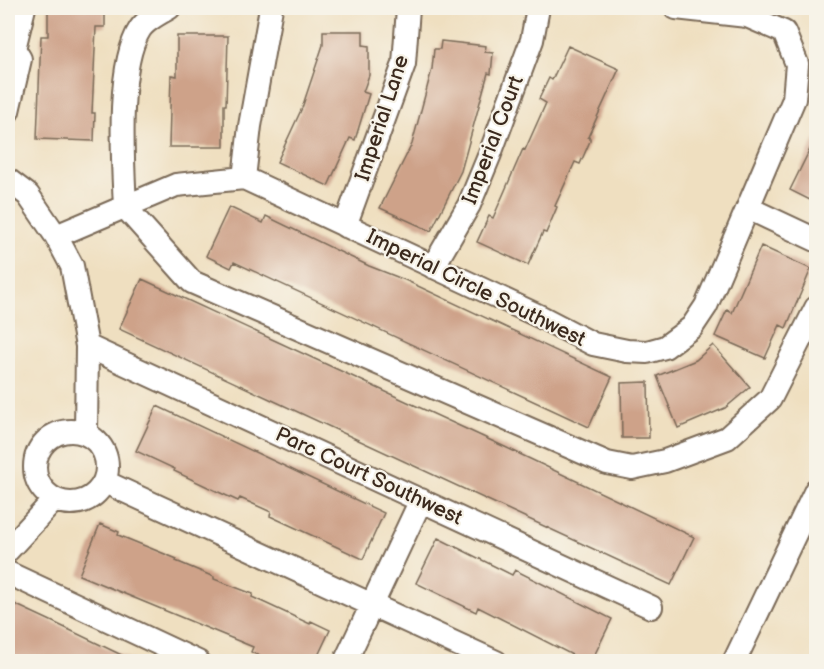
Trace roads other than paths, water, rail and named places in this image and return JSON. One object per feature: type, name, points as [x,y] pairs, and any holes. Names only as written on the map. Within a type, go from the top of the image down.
[{"type":"street","points":[[8,111],[20,59],[11,47],[24,8]]},
{"type":"street","points":[[169,8],[140,28],[130,53],[125,80],[122,146],[125,207],[192,282],[607,464],[632,468],[665,461],[727,438],[770,399],[816,308]]},
{"type":"street","points":[[56,236],[176,185],[244,178],[250,126],[271,8]]},
{"type":"street","name":"Imperial Lane","points":[[345,225],[404,64],[408,8]]},
{"type":"street","name":"Imperial Court","points":[[433,267],[469,205],[490,154],[532,40],[538,8]]},
{"type":"street","name":"Imperial Circle Southwest","points":[[244,178],[541,317],[592,344],[646,352],[665,347],[692,327],[706,306],[794,99],[797,64],[784,32],[747,16],[676,8]]},
{"type":"street","points":[[8,180],[28,195],[56,236],[72,267],[87,346],[86,433]]},
{"type":"street","points":[[748,208],[816,240]]},
{"type":"street","name":"Parc Court Southwest","points":[[87,346],[651,607]]},
{"type":"street","points":[[69,430],[86,433],[99,442],[105,453],[108,464],[105,482],[92,498],[64,503],[54,500],[43,490],[36,476],[35,459],[38,451],[52,435],[69,430]]},
{"type":"street","points":[[105,482],[496,662]]},
{"type":"street","points":[[734,662],[816,490]]},
{"type":"street","points":[[8,550],[54,500]]},
{"type":"street","points":[[345,662],[420,500]]},
{"type":"street","points":[[8,573],[198,662]]}]
